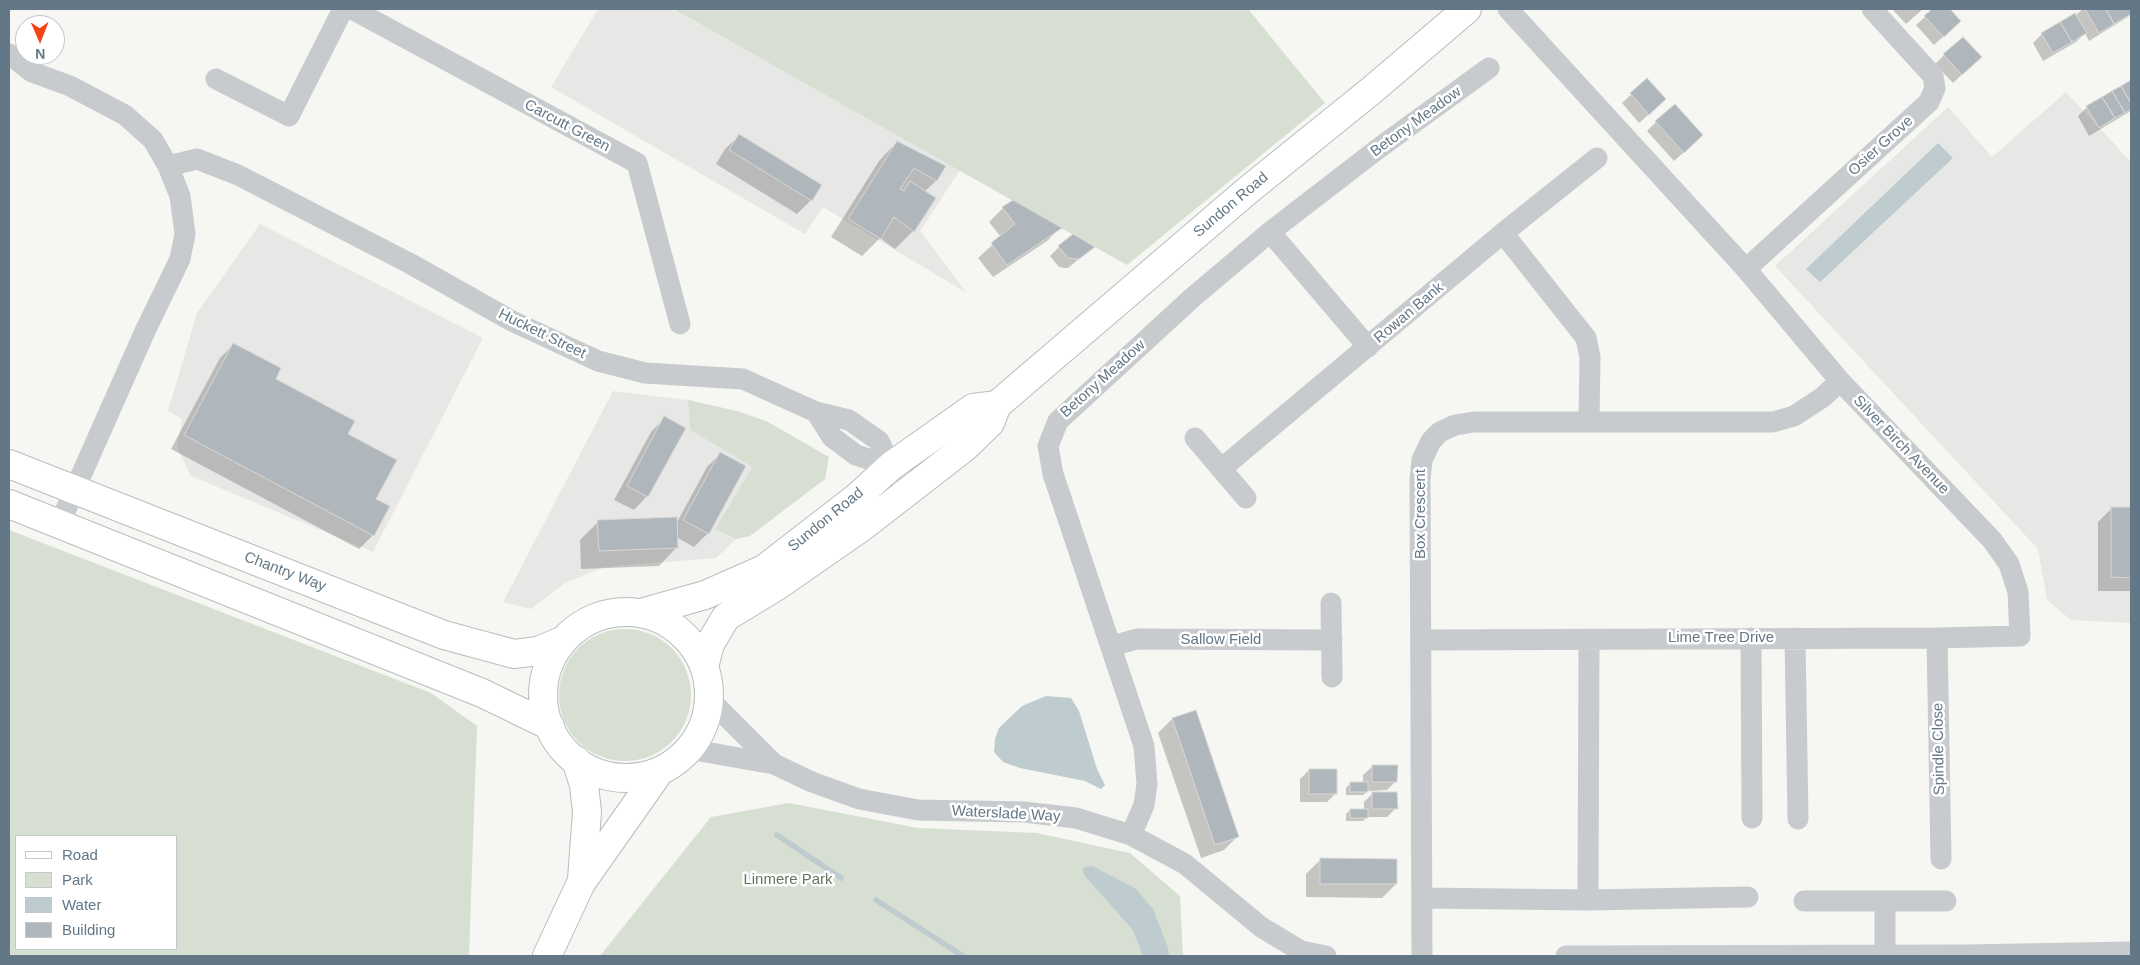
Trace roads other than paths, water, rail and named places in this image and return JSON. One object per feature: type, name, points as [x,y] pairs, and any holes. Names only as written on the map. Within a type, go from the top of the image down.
[{"type":"main road","name":"Sundon Road","points":[[705,663],[710,644],[726,617],[778,586],[862,527],[973,440],[990,423],[997,405],[1246,191],[1468,9]]},
{"type":"main road","name":"Sundon Road","points":[[641,613],[705,595],[764,569],[857,497],[891,466],[972,408],[997,405]]},
{"type":"main road","name":"Chantry Way","points":[[9,464],[444,635],[514,654],[538,652],[564,640]]},
{"type":"main road","points":[[9,504],[482,694],[550,726]]},
{"type":"main road","points":[[620,612],[641,613],[658,618],[687,638],[705,663],[709,681],[708,698],[704,720],[698,736],[674,764],[657,774],[633,780],[611,778],[592,771],[576,760],[565,749],[550,726],[544,711],[545,681],[555,652],[564,640],[580,626],[599,616],[620,612]]},
{"type":"main road","points":[[576,760],[584,785],[587,812],[581,883]]},
{"type":"main road","points":[[547,956],[581,883],[657,774]]},
{"type":"street","points":[[216,79],[289,116],[343,9]]},
{"type":"street","name":"Carcutt Green","points":[[352,9],[637,163],[680,324]]},
{"type":"street","name":"Silver Birch Avenue","points":[[1508,9],[1641,156],[1684,185],[1700,202],[1710,231],[1746,269],[1840,381],[1992,540],[2009,564],[2018,592],[2020,636]]},
{"type":"street","name":"Osier Grove","points":[[1746,269],[1929,102],[1935,88],[1933,76],[1872,9]]},
{"type":"street","points":[[9,54],[32,72],[70,86],[125,115],[152,140],[168,166],[180,196],[185,234],[180,259],[73,489],[59,525]]},
{"type":"street","name":"Betony Meadow","points":[[1132,835],[1144,804],[1147,784],[1144,746],[1053,474],[1048,446],[1058,420],[1192,298],[1270,232],[1379,148],[1489,68]]},
{"type":"street","name":"Huckett Street","points":[[168,166],[197,158],[238,175],[409,263],[512,321],[598,361],[645,373],[743,379],[816,412],[832,437],[856,455],[891,466]]},
{"type":"street","name":"Rowan Bank","points":[[1221,468],[1503,233],[1597,158]]},
{"type":"street","points":[[1270,232],[1368,347]]},
{"type":"street","points":[[1503,233],[1586,338],[1590,357],[1589,420]]},
{"type":"street","name":"Box Crescent","points":[[1422,956],[1420,480],[1422,460],[1431,442],[1440,432],[1455,425],[1474,422],[1589,420],[1773,422],[1794,416],[1823,397],[1840,381]]},
{"type":"street","points":[[1195,438],[1246,498]]},
{"type":"street","points":[[891,466],[911,489]]},
{"type":"street","points":[[1331,603],[1332,677]]},
{"type":"street","name":"Lime Tree Drive","points":[[1422,640],[2020,636]]},
{"type":"street","points":[[1750,638],[1752,818]]},
{"type":"street","points":[[1795,638],[1798,819]]},
{"type":"street","name":"Spindle Close","points":[[1937,638],[1941,859]]},
{"type":"street","name":"Sallow Field","points":[[1112,646],[1137,639],[1332,640]]},
{"type":"street","points":[[1588,900],[1589,640]]},
{"type":"street","name":"Waterslade Way","points":[[708,698],[774,764]]},
{"type":"street","name":"Waterslade Way","points":[[688,749],[774,764],[812,782],[859,799],[918,810],[1024,812],[1076,818],[1132,835],[1185,864],[1260,927],[1301,951],[1326,956]]},
{"type":"street","points":[[1422,898],[1588,900],[1748,897]]},
{"type":"street","points":[[1885,901],[1885,956]]},
{"type":"street","points":[[1804,902],[1946,901]]},
{"type":"street","points":[[1566,956],[1965,956],[2128,953]]},
{"type":"water","points":[[1938,143],[1953,158],[1820,282],[1806,269]]},
{"type":"water","points":[[1046,696],[1071,698],[1079,711],[1097,769],[1105,785],[1101,789],[1085,781],[1020,768],[1003,762],[994,752],[995,739],[999,728],[1022,706]]},
{"type":"water","points":[[1092,866],[1135,888],[1153,909],[1168,948],[1169,956],[1143,956],[1133,930],[1084,875],[1083,868]]},
{"type":"waterway","points":[[777,835],[841,878]]},
{"type":"waterway","points":[[876,900],[963,956]]},
{"type":"park label","name":"Linmere Park","points":[[788,880]]}]
